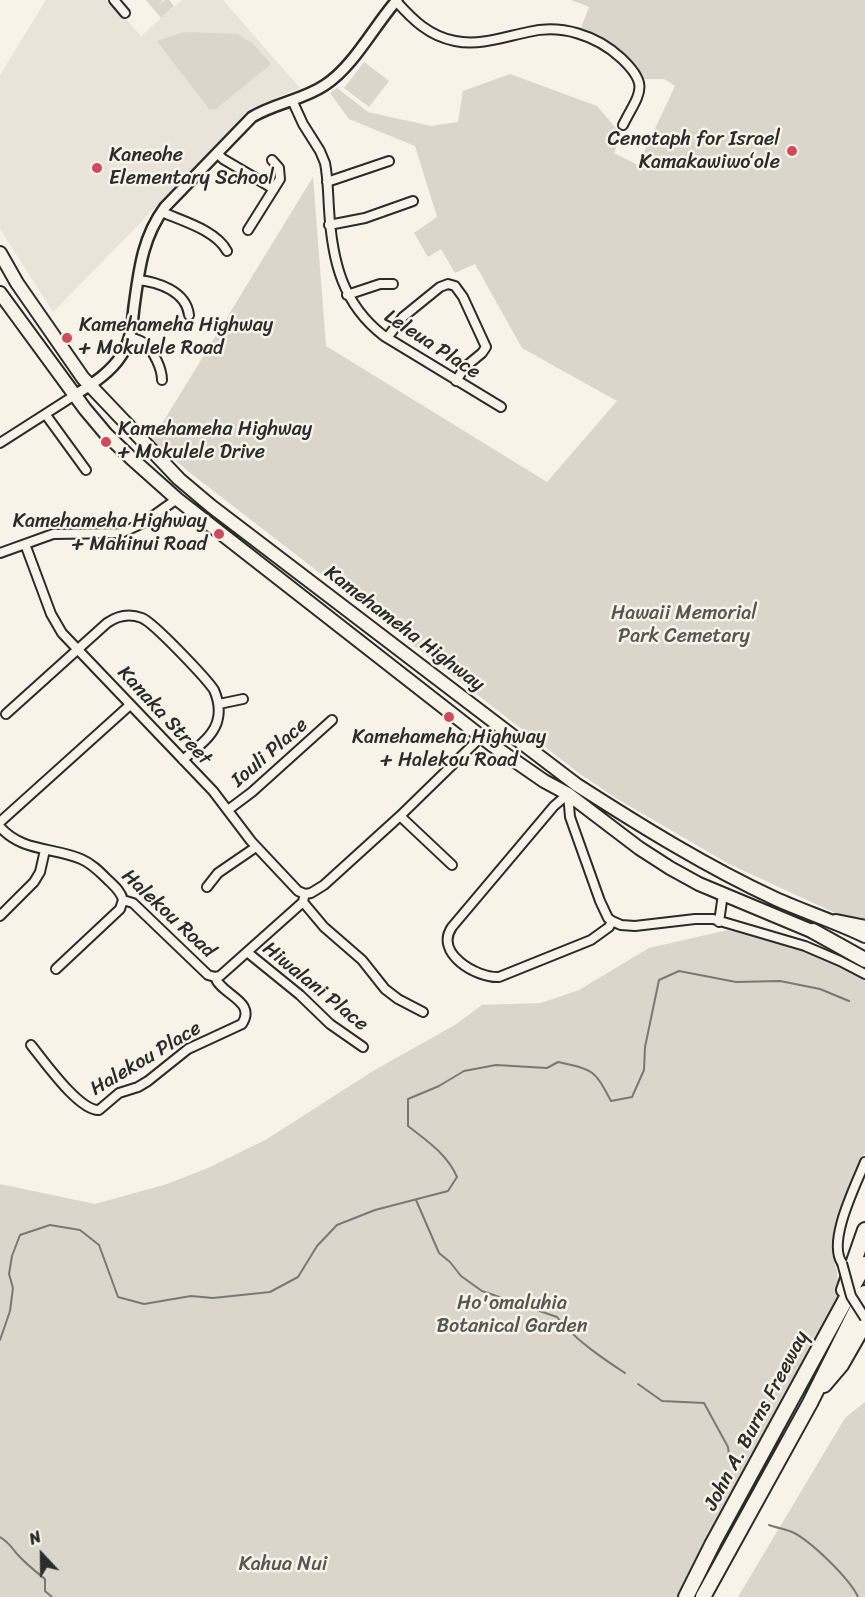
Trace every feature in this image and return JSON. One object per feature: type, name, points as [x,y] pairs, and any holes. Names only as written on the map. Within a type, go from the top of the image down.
[{"type":"highway","points":[[836,922],[865,928]]},
{"type":"highway","points":[[813,931],[865,960]]},
{"type":"highway","points":[[831,1325],[865,1230]]},
{"type":"highway","name":"John A. Burns Freeway","points":[[686,1597],[865,1264]]},
{"type":"highway","name":"John A. Burns Freeway","points":[[703,1597],[810,1403],[865,1293]]},
{"type":"highway","points":[[810,1403],[841,1365],[865,1321]]},
{"type":"main road","name":"Kamehameha Highway","points":[[0,254],[46,326],[90,385],[179,479],[220,513],[494,722],[639,848],[699,885],[865,954]]},
{"type":"main road","points":[[0,293],[106,434],[177,499],[482,736],[544,781],[573,790]]},
{"type":"main road","points":[[177,499],[193,489]]},
{"type":"main road","points":[[381,658],[392,645]]},
{"type":"main road","points":[[482,736],[494,722]]},
{"type":"main road","name":"Kamehameha Highway","points":[[573,790],[629,818],[734,877],[776,898],[865,936]]},
{"type":"main road","points":[[723,894],[734,877]]},
{"type":"street","points":[[114,0],[125,13]]},
{"type":"street","points":[[0,443],[90,385],[117,362],[130,337],[143,248],[149,232],[162,212],[252,117],[266,109],[314,91],[334,78],[397,0],[425,29],[440,37],[457,41],[482,42],[550,29],[571,32],[598,41],[619,56],[635,72],[640,82],[639,94],[623,125]]},
{"type":"street","name":"Leleua Place","points":[[292,99],[305,128],[323,157],[333,256],[347,295],[367,322],[387,338],[501,407]]},
{"type":"street","points":[[217,153],[223,159],[274,189]]},
{"type":"street","points":[[248,230],[280,179],[280,173],[272,160]]},
{"type":"street","points":[[327,182],[388,161]]},
{"type":"street","points":[[330,225],[365,218],[413,201]]},
{"type":"street","points":[[162,212],[212,236],[222,243],[227,251]]},
{"type":"street","points":[[138,280],[156,282],[169,288],[185,304],[189,315]]},
{"type":"street","points":[[347,295],[380,284],[393,284]]},
{"type":"street","points":[[387,338],[403,317],[440,287],[448,284],[455,286],[463,297],[486,346],[483,353],[465,367],[456,381]]},
{"type":"street","points":[[130,337],[142,341],[147,346],[160,368],[162,380]]},
{"type":"street","points":[[46,415],[86,470]]},
{"type":"street","points":[[0,553],[53,534],[121,533],[144,523],[177,499]]},
{"type":"street","name":"Kanaka Street","points":[[25,544],[54,621],[62,633],[228,810],[256,847],[304,898],[324,927],[362,960],[385,989],[398,999],[423,1012]]},
{"type":"street","points":[[6,714],[116,618],[131,615],[141,617],[150,622],[209,684],[219,704],[218,717],[212,732],[183,760]]},
{"type":"street","points":[[219,704],[243,699]]},
{"type":"street","points":[[0,822],[130,705]]},
{"type":"street","name":"Iouli Place","points":[[228,810],[252,792],[332,720]]},
{"type":"street","name":"Halekou Road","points":[[0,827],[17,842],[73,856],[90,864],[121,892],[123,900],[133,903],[208,975],[215,977],[220,976],[304,898],[324,885],[400,816],[482,736]]},
{"type":"street","points":[[573,790],[540,822],[452,927],[447,938],[449,949],[456,958],[478,974],[499,977],[591,940],[609,927],[612,921]]},
{"type":"street","points":[[573,790],[570,817],[600,902],[612,921],[621,925],[635,926],[713,919],[805,946],[865,974]]},
{"type":"street","points":[[400,816],[452,865]]},
{"type":"street","points":[[207,887],[218,873],[256,847]]},
{"type":"street","points":[[0,916],[34,882],[40,873],[45,850]]},
{"type":"street","points":[[719,922],[723,894]]},
{"type":"street","points":[[57,969],[120,909],[123,900]]},
{"type":"street","name":"Hiwalani Place","points":[[247,952],[300,995],[335,1028],[363,1047]]},
{"type":"street","name":"Halekou Place","points":[[31,1045],[79,1101],[90,1109],[99,1110],[119,1093],[148,1081],[188,1049],[242,1024],[245,1007],[220,987],[215,977]]},
{"type":"street","points":[[865,1162],[843,1218],[838,1256],[851,1296],[865,1321]]},
{"type":"shaded area","name":"Kaneohe Elementary School","points":[[46,0],[109,0],[141,36],[182,0],[223,0],[300,88],[254,107],[53,312],[0,229],[0,75]]},
{"type":"green space","points":[[146,0],[163,0],[158,6],[165,0],[169,0],[174,6],[161,18]]},
{"type":"green space","name":"Hawaii Memorial Park Cemetary","points":[[571,0],[865,0],[865,924],[848,919],[729,864],[619,800],[580,774],[189,472],[152,440],[313,177],[326,346],[547,482],[617,401],[522,348],[475,264],[455,273],[441,249],[428,257],[414,233],[437,217],[415,146],[349,119],[330,93],[337,88],[368,112],[431,126],[458,122],[463,91],[510,74],[597,106],[621,134],[614,153],[638,165],[675,86],[664,79],[638,79],[605,43],[579,33],[589,7]]},
{"type":"green space","points":[[184,32],[237,34],[252,43],[271,64],[216,109],[209,109],[157,41]]},
{"type":"green space","points":[[364,62],[389,81],[369,107],[344,88]]},
{"type":"green space","name":"Ho'omaluhia Botanical Garden","points":[[728,930],[815,955],[865,979],[865,1152],[835,1237],[835,1264],[841,1291],[802,1362],[686,1597],[0,1597],[0,1184],[95,1204],[167,1184],[208,1168],[267,1139],[373,1071],[455,1025],[482,1005],[541,1003],[579,990],[649,948]]},
{"type":"green space","points":[[865,1402],[865,1597],[738,1597],[845,1418]]},
{"type":"waterway","points":[[0,1340],[10,1311],[13,1288],[9,1274],[12,1256],[20,1235],[50,1225],[80,1230],[99,1245],[118,1297],[144,1304],[191,1296],[213,1298],[270,1292],[298,1277],[317,1246],[337,1225],[375,1210],[448,1191],[457,1177],[448,1161],[408,1126],[408,1099],[439,1086],[464,1071],[496,1065],[547,1068],[558,1062],[592,1072],[611,1101],[632,1097],[644,1070],[645,1047],[659,980],[679,971],[736,982],[780,981],[820,989],[849,1001]]},
{"type":"waterway","points":[[416,1200],[439,1253],[461,1276],[482,1291],[557,1317],[580,1340],[625,1373]]},
{"type":"waterway","points":[[638,1384],[662,1401],[704,1403],[728,1447],[730,1464]]},
{"type":"waterway","points":[[769,1525],[800,1536],[819,1551],[854,1589],[858,1597]]},
{"type":"waterway","points":[[0,1537],[45,1579],[45,1591],[52,1597]]},
{"type":"place","name":"Cenotaph for Israel Kamakawiwoʻole","points":[[792,151]]},
{"type":"place","name":"Kaneohe Elementary School","points":[[97,168]]},
{"type":"place","name":"Kamehameha Highway + Mokulele Road","points":[[67,338]]},
{"type":"place","name":"Kamehameha Highway + Mokulele Drive","points":[[106,442]]},
{"type":"place","name":"Kamehameha Highway + Mahinui Road","points":[[219,534]]},
{"type":"place","name":"Kamehameha Highway + Halekou Road","points":[[449,717]]},
{"type":"park label","name":"Kahua Nui","points":[[283,1565]]}]
